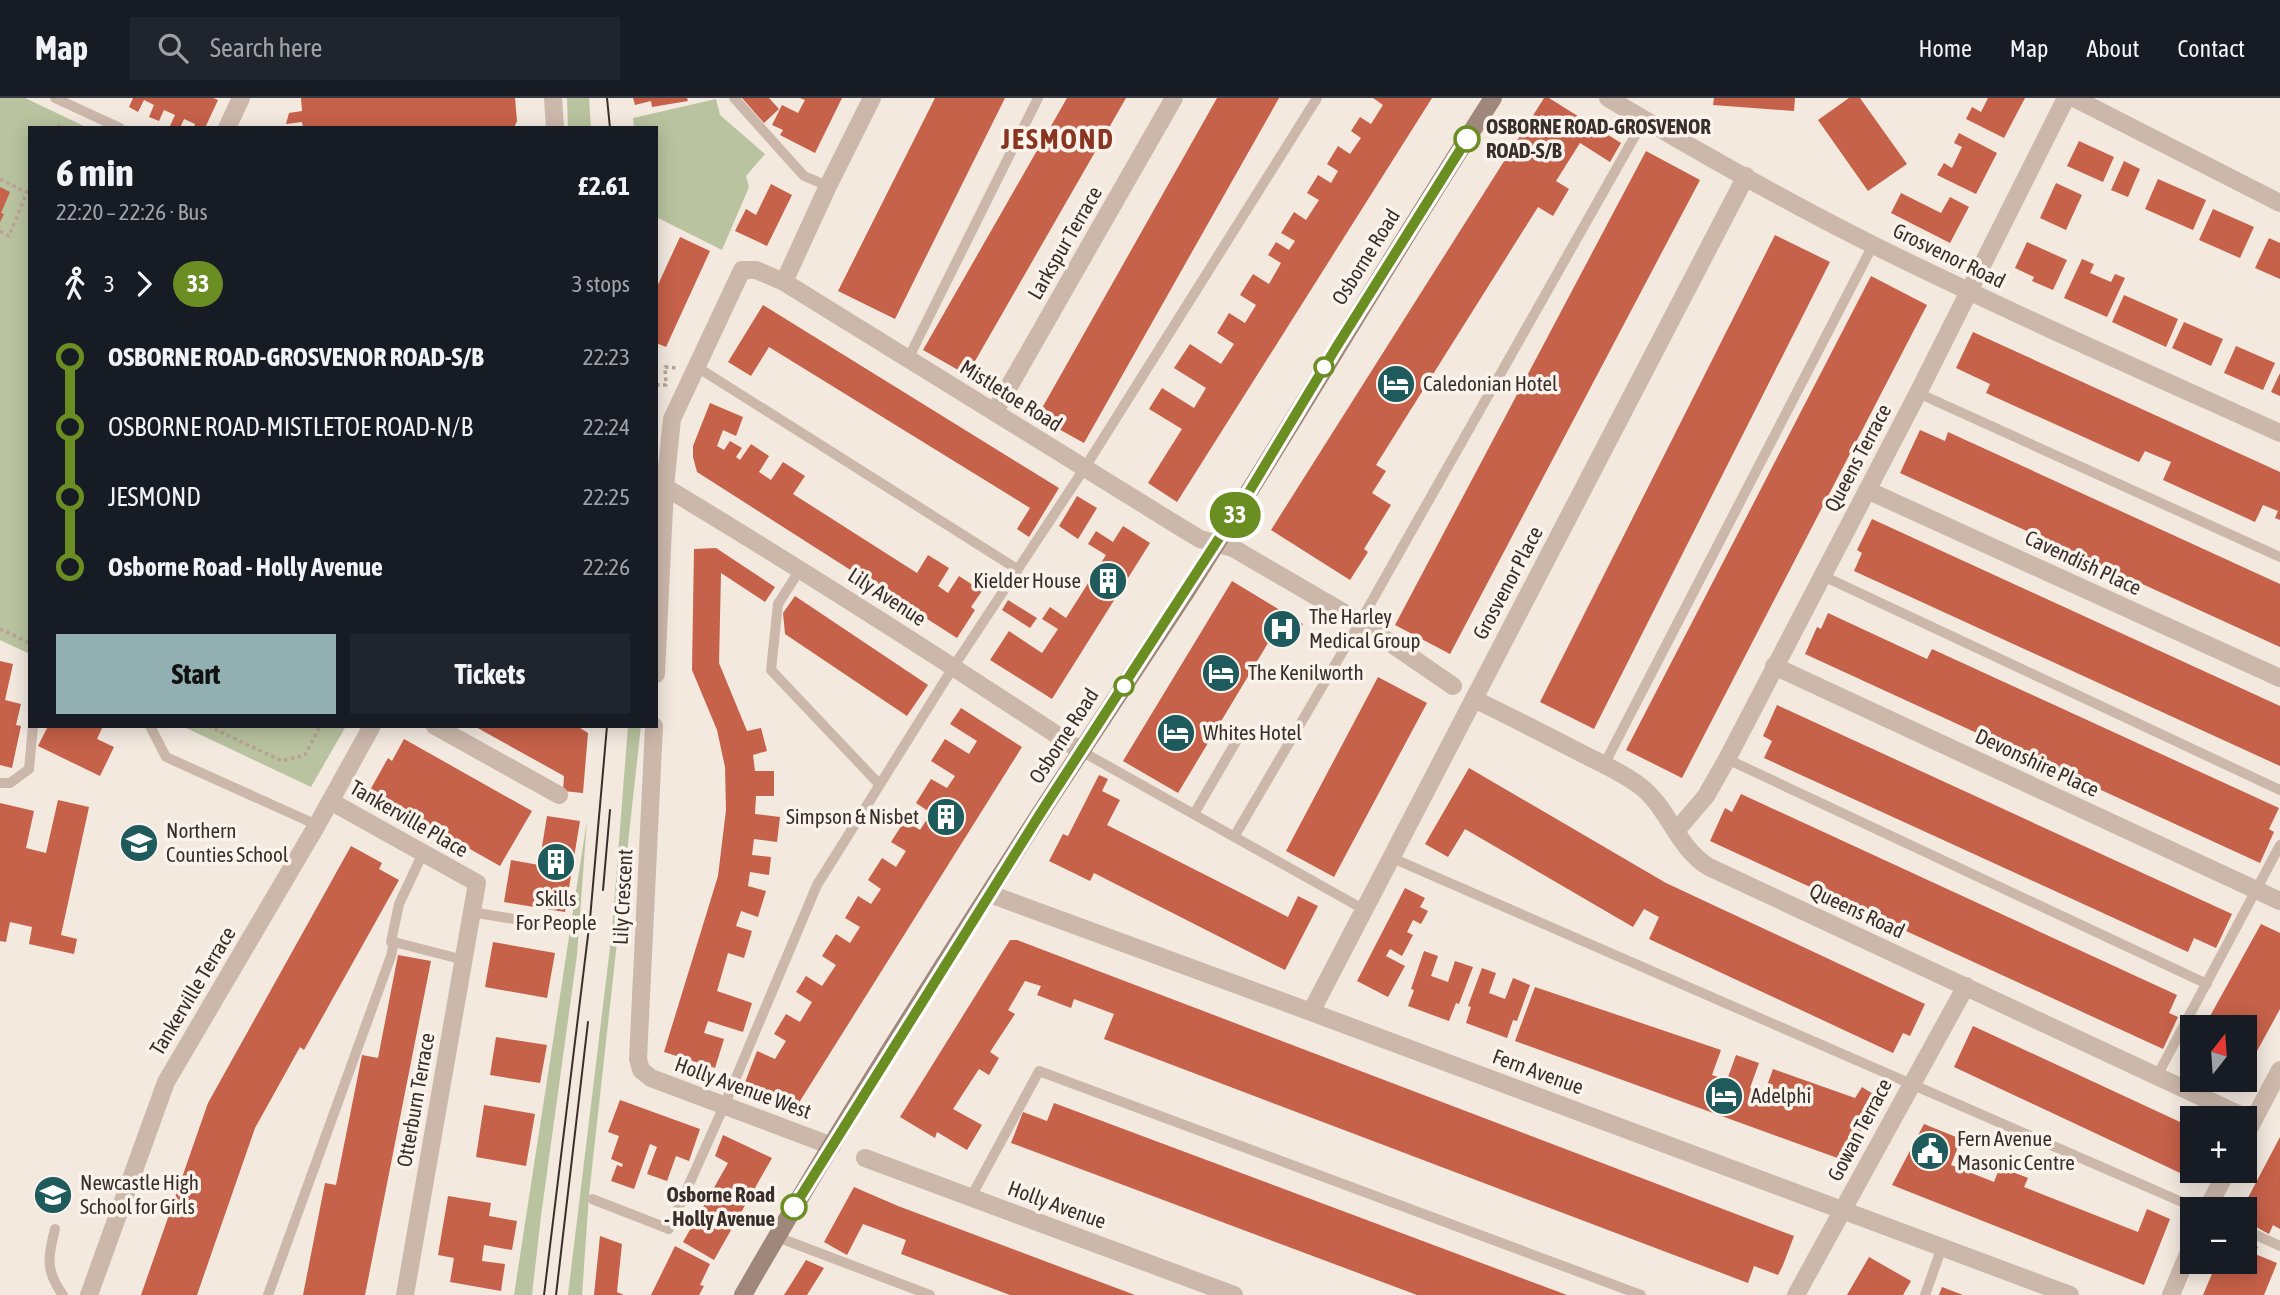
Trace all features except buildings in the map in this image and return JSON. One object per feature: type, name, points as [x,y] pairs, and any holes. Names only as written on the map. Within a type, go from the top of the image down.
[{"type":"main road","name":"Osborne Road","points":[[743,1295],[832,1146],[1081,751],[1216,544],[1493,98]]},
{"type":"street","points":[[228,126],[242,98]]},
{"type":"street","points":[[553,98],[555,126]]},
{"type":"street","points":[[785,282],[828,186],[872,98]]},
{"type":"street","name":"Larkspur Terrace","points":[[995,411],[1174,98]]},
{"type":"street","name":"Grosvenor Road","points":[[1608,98],[1873,245],[2280,433]]},
{"type":"street","name":"Queens Terrace","points":[[1676,831],[1706,796],[1727,759],[1918,393],[2066,98]]},
{"type":"street","points":[[2074,98],[2280,203]]},
{"type":"street","name":"Grosvenor Place","points":[[1311,1012],[1746,176]]},
{"type":"street","name":"Mistletoe Road","points":[[698,366],[735,281],[742,270],[756,270],[785,282],[1084,469],[1200,539],[1216,544]]},
{"type":"street","points":[[658,632],[665,487],[672,419],[698,366]]},
{"type":"street","name":"Lily Avenue","points":[[665,487],[800,568],[1081,751]]},
{"type":"street","name":"Cavendish Place","points":[[1867,489],[2280,678]]},
{"type":"street","points":[[1216,544],[1233,548],[1360,622],[1453,686]]},
{"type":"street","name":"Devonshire Place","points":[[1774,666],[2280,901]]},
{"type":"street","name":"Queens Road","points":[[1474,699],[1639,785],[1651,795],[1687,850],[1709,867],[2157,1076],[2210,1106]]},
{"type":"street","name":"Tankerville Terrace","points":[[89,1295],[166,1082],[371,728]]},
{"type":"street","points":[[440,728],[559,795]]},
{"type":"street","name":"Lily Crescent","points":[[641,1070],[638,1059],[654,728]]},
{"type":"street","name":"Tankerville Place","points":[[330,801],[477,883],[471,912]]},
{"type":"street","name":"Fern Avenue","points":[[990,894],[2068,1295]]},
{"type":"street","name":"Otterburn Terrace","points":[[405,1295],[471,912]]},
{"type":"street","name":"Gowan Terrace","points":[[1796,1295],[1966,986]]},
{"type":"street","name":"Holly Avenue West","points":[[641,1070],[650,1078],[832,1146]]},
{"type":"street","points":[[2257,1113],[2280,1070]]},
{"type":"street","name":"Holly Avenue","points":[[864,1158],[1234,1295]]},
{"type":"street","points":[[2171,1295],[2180,1273]]},
{"type":"lane","points":[[55,98],[116,126]]},
{"type":"lane","points":[[734,98],[804,176],[828,186]]},
{"type":"lane","points":[[908,359],[1038,98]]},
{"type":"lane","points":[[592,1199],[669,1229],[817,885],[954,666],[1084,469],[1317,98]]},
{"type":"lane","points":[[1234,837],[1360,622],[1644,120]]},
{"type":"lane","points":[[1604,765],[1873,245]]},
{"type":"lane","points":[[698,366],[1017,569]]},
{"type":"lane","points":[[1918,393],[2280,557]]},
{"type":"lane","points":[[800,568],[778,604],[771,670],[879,784]]},
{"type":"lane","points":[[1821,575],[2280,790]]},
{"type":"lane","points":[[0,783],[10,783],[29,769],[33,728]]},
{"type":"lane","points":[[151,728],[166,757],[317,825]]},
{"type":"lane","points":[[1194,814],[1241,733]]},
{"type":"lane","points":[[1081,751],[1363,909]]},
{"type":"lane","points":[[1727,759],[2207,984]]},
{"type":"lane","points":[[2157,1076],[2280,845]]},
{"type":"lane","points":[[423,853],[399,904],[391,942],[464,960]]},
{"type":"lane","points":[[1390,857],[2180,1201]]},
{"type":"lane","points":[[471,912],[551,925]]},
{"type":"lane","points":[[268,1295],[394,942]]},
{"type":"lane","points":[[971,1198],[1039,1071],[1641,1295]]},
{"type":"lane","points":[[55,1229],[48,1258],[53,1282],[64,1295]]},
{"type":"lane","points":[[2257,1235],[2280,1246]]},
{"type":"lane","points":[[777,1237],[930,1295]]},
{"type":"lane","points":[[1925,1295],[1942,1247]]},
{"type":"path","points":[[0,179],[26,192]]},
{"type":"path","points":[[0,231],[9,236],[28,188]]},
{"type":"path","points":[[658,385],[666,385],[665,367],[674,367]]},
{"type":"path","points":[[0,629],[28,642]]},
{"type":"path","points":[[212,728],[282,761],[304,755],[319,728]]},
{"type":"green space","points":[[0,98],[25,98],[84,126],[28,126],[28,653],[0,640]]},
{"type":"green space","points":[[567,98],[589,98],[591,126],[568,126]]},
{"type":"green space","points":[[716,99],[720,115],[765,154],[746,176],[749,187],[722,250],[658,218],[658,126],[634,126],[633,118]]},
{"type":"green space","points":[[186,728],[345,728],[311,787]]},
{"type":"green space","points":[[628,728],[641,728],[589,1195],[582,1295],[568,1295],[612,931]]},
{"type":"green space","points":[[587,820],[577,955],[532,1295],[514,1295]]},
{"type":"tram line","points":[[607,98],[610,126]]},
{"type":"tram line","points":[[544,1295],[590,919],[607,728]]},
{"type":"tram line","points":[[603,890],[610,810]]},
{"type":"tram line","points":[[556,1295],[588,1022]]},
{"type":"bus line","name":"33","points":[[794,1207],[1040,814],[1247,495],[1467,139]]},
{"type":"place","name":"OSBORNE ROAD-GROSVENOR ROAD-S/B","points":[[1467,139]]},
{"type":"place","name":"Caledonian Hotel","points":[[1396,384]]},
{"type":"place","name":"Kielder House","points":[[1108,581]]},
{"type":"place","name":"The Harley Medical Group","points":[[1282,629]]},
{"type":"place","name":"The Kenilworth","points":[[1221,673]]},
{"type":"place","name":"Whites Hotel","points":[[1176,733]]},
{"type":"place","name":"Simpson & Nisbet","points":[[946,817]]},
{"type":"place","name":"Northern Counties School","points":[[139,843]]},
{"type":"place","name":"Skills For People","points":[[556,862]]},
{"type":"place","name":"Adelphi","points":[[1724,1096]]},
{"type":"place","name":"Fern Avenue Masonic Centre","points":[[1930,1151]]},
{"type":"place","name":"Newcastle High School for Girls","points":[[53,1195]]},
{"type":"place","name":"Osborne Road - Holly Avenue","points":[[794,1207]]},
{"type":"district","name":"JESMOND","points":[[1058,139]]}]
